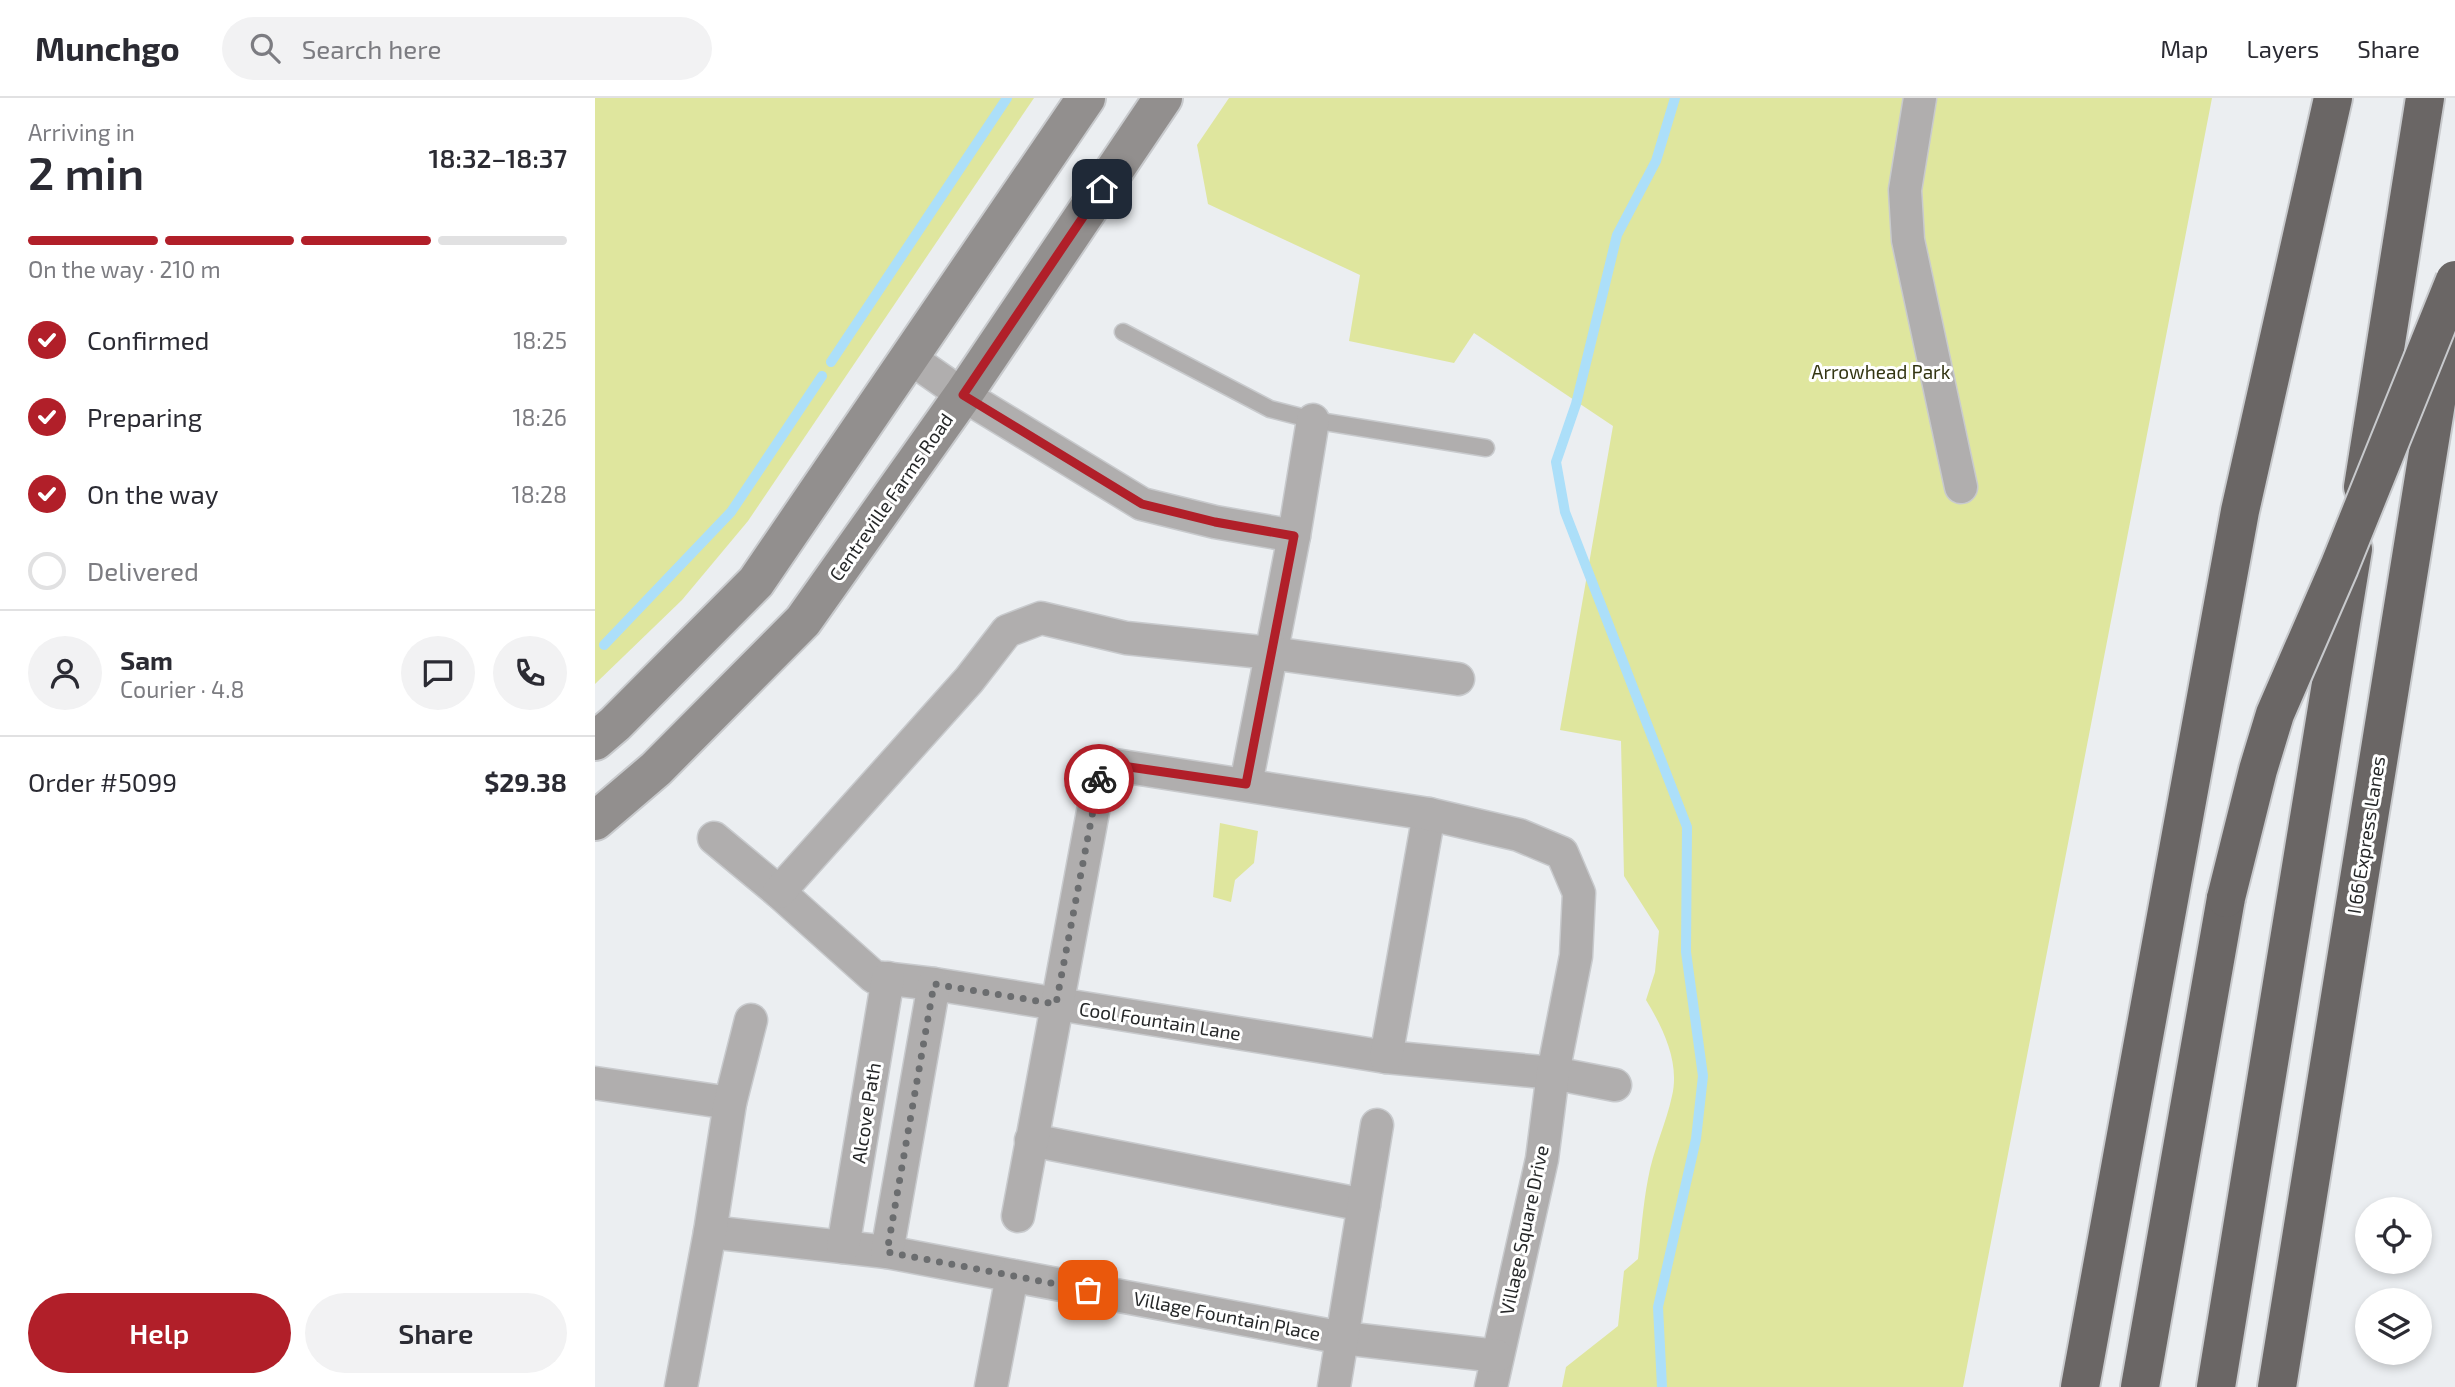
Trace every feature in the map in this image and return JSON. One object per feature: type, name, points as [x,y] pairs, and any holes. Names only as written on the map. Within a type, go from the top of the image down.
[{"type":"highway","points":[[2080,1387],[2240,511],[2333,98]]},
{"type":"highway","points":[[2216,1387],[2425,98]]},
{"type":"highway","points":[[2140,1387],[2226,898],[2258,770],[2275,714],[2339,567],[2455,282]]},
{"type":"highway","name":"I 66 Express Lanes","points":[[2277,1387],[2455,282]]},
{"type":"street","points":[[595,741],[756,582],[1086,98]]},
{"type":"street","name":"Centreville Farms Road","points":[[595,821],[656,769],[803,621],[963,395],[1163,98]]},
{"type":"street","points":[[1920,98],[1905,190],[1907,240],[1961,487]]},
{"type":"street","points":[[910,358],[963,395],[1142,504],[1215,522],[1294,536]]},
{"type":"street","points":[[1246,784],[1294,536],[1313,420]]},
{"type":"street","points":[[779,892],[969,680],[1007,631],[1041,618],[1126,638],[1272,653],[1458,679]]},
{"type":"street","points":[[1018,1216],[1102,763],[1429,814],[1386,1057]]},
{"type":"street","name":"Village Square Drive","points":[[1429,814],[1519,835],[1562,853],[1579,893],[1576,956],[1553,1073],[1542,1159],[1491,1387]]},
{"type":"street","name":"Cool Fountain Lane","points":[[714,838],[874,977],[934,984],[1386,1057],[1553,1073],[1615,1085]]},
{"type":"street","name":"Alcove Path","points":[[843,1247],[888,978]]},
{"type":"street","points":[[887,1252],[934,984]]},
{"type":"street","points":[[681,1387],[730,1103],[751,1020]]},
{"type":"street","points":[[595,1083],[730,1103]]},
{"type":"street","points":[[1334,1387],[1377,1125]]},
{"type":"street","points":[[1031,1140],[1364,1205]]},
{"type":"street","name":"Village Fountain Place","points":[[710,1231],[887,1252],[1343,1338],[1497,1356]]},
{"type":"street","points":[[991,1387],[1012,1276]]},
{"type":"lane","points":[[1123,332],[1270,409],[1313,420],[1486,448]]},
{"type":"green space","points":[[595,98],[1034,98],[748,521],[682,600],[595,684]]},
{"type":"green space","name":"Arrowhead Park","points":[[1229,98],[2212,98],[1963,1387],[1562,1387],[1566,1367],[1618,1326],[1624,1271],[1638,1259],[1648,1179],[1674,1083],[1668,1046],[1646,1000],[1655,972],[1659,931],[1624,876],[1621,741],[1560,730],[1613,426],[1474,333],[1454,363],[1349,341],[1360,275],[1208,204],[1197,145]]},
{"type":"green space","points":[[1220,823],[1258,831],[1254,863],[1235,880],[1231,902],[1213,897]]},
{"type":"waterway","points":[[831,362],[1007,98]]},
{"type":"waterway","points":[[1662,1387],[1658,1307],[1696,1139],[1703,1076],[1686,952],[1687,827],[1565,512],[1556,462],[1576,404],[1617,235],[1656,161],[1675,98]]},
{"type":"waterway","points":[[604,645],[731,512],[822,376]]},
{"type":"way so far","points":[[1088,1290],[887,1252],[934,984],[1056,1004],[1099,779]]},
{"type":"route","points":[[1099,779],[1102,763],[1246,784],[1294,536],[1215,522],[1142,504],[963,395],[1102,189]]}]
